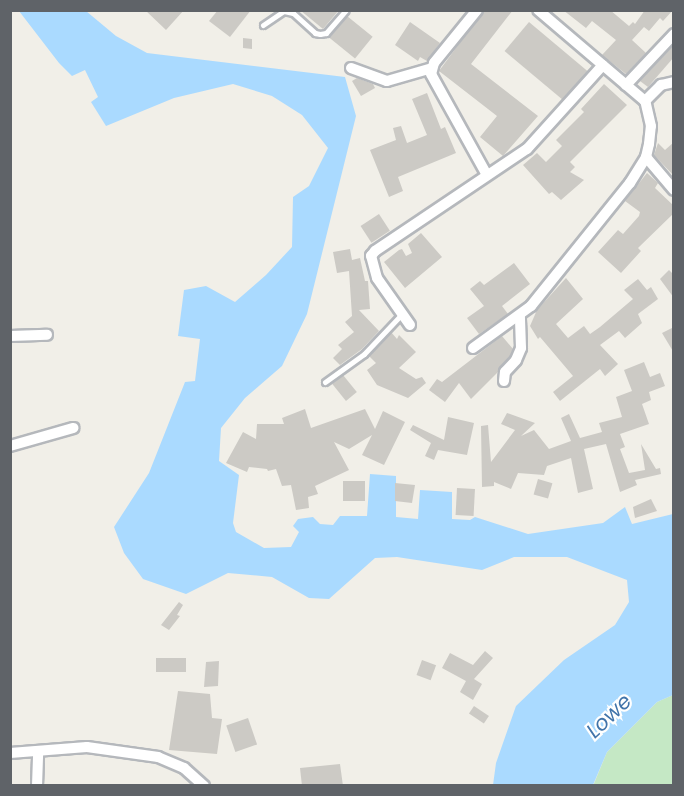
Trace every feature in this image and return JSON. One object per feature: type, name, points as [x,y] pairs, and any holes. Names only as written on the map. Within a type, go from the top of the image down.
[{"type":"street","points":[[351,68],[387,81],[432,69],[477,10]]},
{"type":"street","points":[[473,348],[520,316],[612,207],[646,157],[651,126],[645,101],[538,10]]},
{"type":"street","points":[[626,85],[674,33]]},
{"type":"street","points":[[410,325],[376,278],[371,256],[382,245],[527,149],[603,65]]},
{"type":"street","points":[[432,69],[434,82],[487,175]]},
{"type":"street","points":[[645,101],[661,85],[674,82]]},
{"type":"street","points":[[646,157],[674,190]]},
{"type":"street","points":[[504,381],[505,372],[520,352],[520,316]]},
{"type":"street","points":[[10,336],[47,334]]},
{"type":"street","points":[[10,446],[73,428]]},
{"type":"street","points":[[10,753],[87,747],[158,757],[184,768],[204,786]]},
{"type":"street","points":[[37,786],[38,751]]},
{"type":"lane","points":[[263,25],[284,11],[292,13],[315,33],[327,33],[346,10]]},
{"type":"lane","points":[[325,382],[364,354],[401,315]]},
{"type":"green space","points":[[673,695],[673,785],[593,786],[607,752],[657,702]]},
{"type":"water","name":"Lowe","points":[[19,11],[86,11],[116,36],[147,53],[345,77],[356,116],[307,314],[282,366],[245,398],[221,428],[219,461],[239,475],[233,523],[236,532],[264,548],[291,547],[299,532],[293,526],[298,519],[313,517],[320,524],[333,525],[340,516],[367,516],[370,474],[396,476],[396,517],[418,519],[420,490],[452,492],[452,519],[470,520],[475,517],[528,534],[603,523],[625,507],[632,524],[673,514],[673,695],[657,702],[607,752],[593,785],[493,785],[496,763],[516,706],[564,660],[615,625],[629,602],[627,580],[567,557],[514,557],[482,570],[397,557],[375,558],[329,599],[309,598],[272,577],[228,573],[186,594],[143,579],[124,553],[114,527],[149,473],[185,382],[195,381],[200,339],[178,336],[184,290],[206,286],[235,302],[266,275],[292,247],[293,197],[309,186],[328,148],[302,115],[272,96],[233,84],[174,98],[106,126],[91,102],[98,97],[85,70],[72,76],[59,63]]},
{"type":"building","points":[[145,10],[184,10],[166,30]]},
{"type":"building","points":[[218,10],[251,10],[230,37],[209,21]]},
{"type":"building","points":[[300,10],[339,10],[323,29]]},
{"type":"building","points":[[484,10],[513,10],[471,64],[538,116],[503,156],[480,137],[497,116],[439,71]]},
{"type":"building","points":[[563,10],[610,10],[629,26],[633,22],[635,24],[645,10],[673,10],[663,21],[660,18],[649,31],[644,27],[632,40],[646,53],[626,74],[602,55],[616,40],[592,21],[586,28]]},
{"type":"building","points":[[347,16],[373,37],[355,59],[329,38]]},
{"type":"building","points":[[410,22],[440,43],[427,61],[420,57],[418,61],[395,45]]},
{"type":"building","points":[[529,22],[588,71],[564,101],[505,51]]},
{"type":"building","points":[[243,38],[252,39],[252,49],[243,48]]},
{"type":"building","points":[[673,46],[674,57],[648,87],[640,81]]},
{"type":"building","points":[[357,78],[373,84],[375,88],[361,96],[352,81]]},
{"type":"building","points":[[604,84],[627,105],[570,162],[575,167],[570,172],[584,180],[561,200],[552,192],[549,194],[523,165],[537,153],[546,162],[562,146],[556,140],[584,112],[581,109]]},
{"type":"building","points":[[427,93],[441,129],[445,127],[456,153],[398,177],[403,191],[389,197],[370,150],[396,140],[393,128],[401,126],[407,143],[427,135],[412,99]]},
{"type":"building","points":[[674,142],[674,176],[654,155],[658,143],[665,150]]},
{"type":"building","points":[[647,173],[658,183],[655,188],[674,206],[674,213],[638,248],[641,251],[621,273],[598,252],[618,230],[623,234],[639,216],[640,212],[625,201]]},
{"type":"building","points":[[379,214],[390,231],[371,243],[361,226]]},
{"type":"building","points":[[421,233],[442,257],[405,288],[384,262],[402,249],[406,256],[412,253],[408,244]]},
{"type":"building","points":[[350,249],[352,260],[360,258],[365,281],[368,281],[370,309],[359,310],[379,331],[362,349],[340,365],[333,358],[342,349],[338,345],[354,332],[345,322],[352,316],[349,271],[337,273],[333,252]]},
{"type":"building","points":[[514,263],[530,284],[502,306],[508,314],[479,334],[467,318],[484,306],[470,289],[480,281],[484,285]]},
{"type":"building","points":[[669,270],[674,275],[674,298],[660,279]]},
{"type":"building","points":[[566,278],[583,299],[556,324],[568,338],[584,326],[590,334],[600,327],[633,299],[624,290],[638,279],[647,290],[651,287],[658,299],[638,314],[642,323],[625,338],[619,331],[600,345],[618,364],[605,376],[600,369],[560,401],[553,392],[573,376],[540,337],[538,339],[530,326],[537,310]]},
{"type":"building","points":[[674,327],[674,353],[662,333]]},
{"type":"building","points":[[391,332],[397,339],[399,335],[416,352],[399,368],[416,379],[422,377],[426,383],[408,398],[377,385],[367,370],[376,363],[369,356]]},
{"type":"building","points":[[502,336],[513,349],[510,356],[471,399],[459,383],[445,402],[429,390],[437,379],[442,382]]},
{"type":"building","points":[[644,362],[650,377],[660,373],[665,386],[649,392],[651,400],[642,404],[649,424],[620,434],[625,447],[620,449],[629,473],[645,470],[641,444],[656,469],[660,468],[661,474],[635,480],[637,485],[620,492],[606,444],[584,449],[593,489],[578,493],[571,458],[547,466],[544,475],[518,473],[511,489],[494,482],[494,486],[482,487],[481,426],[488,425],[491,462],[515,430],[501,424],[507,413],[535,423],[521,436],[534,430],[549,449],[571,441],[561,418],[569,414],[580,438],[602,432],[599,423],[622,417],[616,397],[632,391],[624,370]]},
{"type":"building","points":[[343,375],[357,392],[346,401],[332,384]]},
{"type":"building","points":[[305,409],[311,428],[365,409],[375,429],[383,411],[405,422],[384,465],[362,455],[372,435],[349,449],[334,442],[349,470],[315,486],[318,494],[308,497],[309,508],[296,510],[291,485],[282,486],[276,469],[268,471],[249,467],[247,472],[226,463],[243,432],[256,439],[257,424],[284,424],[282,418]]},
{"type":"building","points":[[448,417],[474,423],[467,455],[438,450],[434,460],[425,456],[431,443],[410,430],[413,425],[444,440]]},
{"type":"building","points":[[538,479],[552,483],[548,499],[534,494]]},
{"type":"building","points":[[343,481],[365,481],[365,501],[343,501]]},
{"type":"building","points":[[395,483],[415,485],[412,503],[395,501]]},
{"type":"building","points":[[457,488],[475,489],[474,516],[456,515]]},
{"type":"building","points":[[651,499],[657,511],[635,518],[633,507]]},
{"type":"building","points":[[179,602],[183,605],[177,615],[180,616],[169,630],[161,625]]},
{"type":"building","points":[[485,651],[493,658],[474,679],[482,684],[473,700],[460,692],[466,681],[442,668],[450,653],[473,665]]},
{"type":"building","points":[[156,658],[186,658],[186,672],[156,672]]},
{"type":"building","points":[[422,660],[436,665],[431,680],[417,675]]},
{"type":"building","points":[[219,661],[218,686],[204,687],[206,662]]},
{"type":"building","points":[[178,691],[210,694],[212,718],[222,719],[217,754],[169,750]]},
{"type":"building","points":[[474,706],[489,716],[484,724],[469,713]]},
{"type":"building","points":[[248,718],[257,744],[235,752],[226,725]]},
{"type":"building","points":[[340,764],[343,786],[302,786],[300,768]]}]
